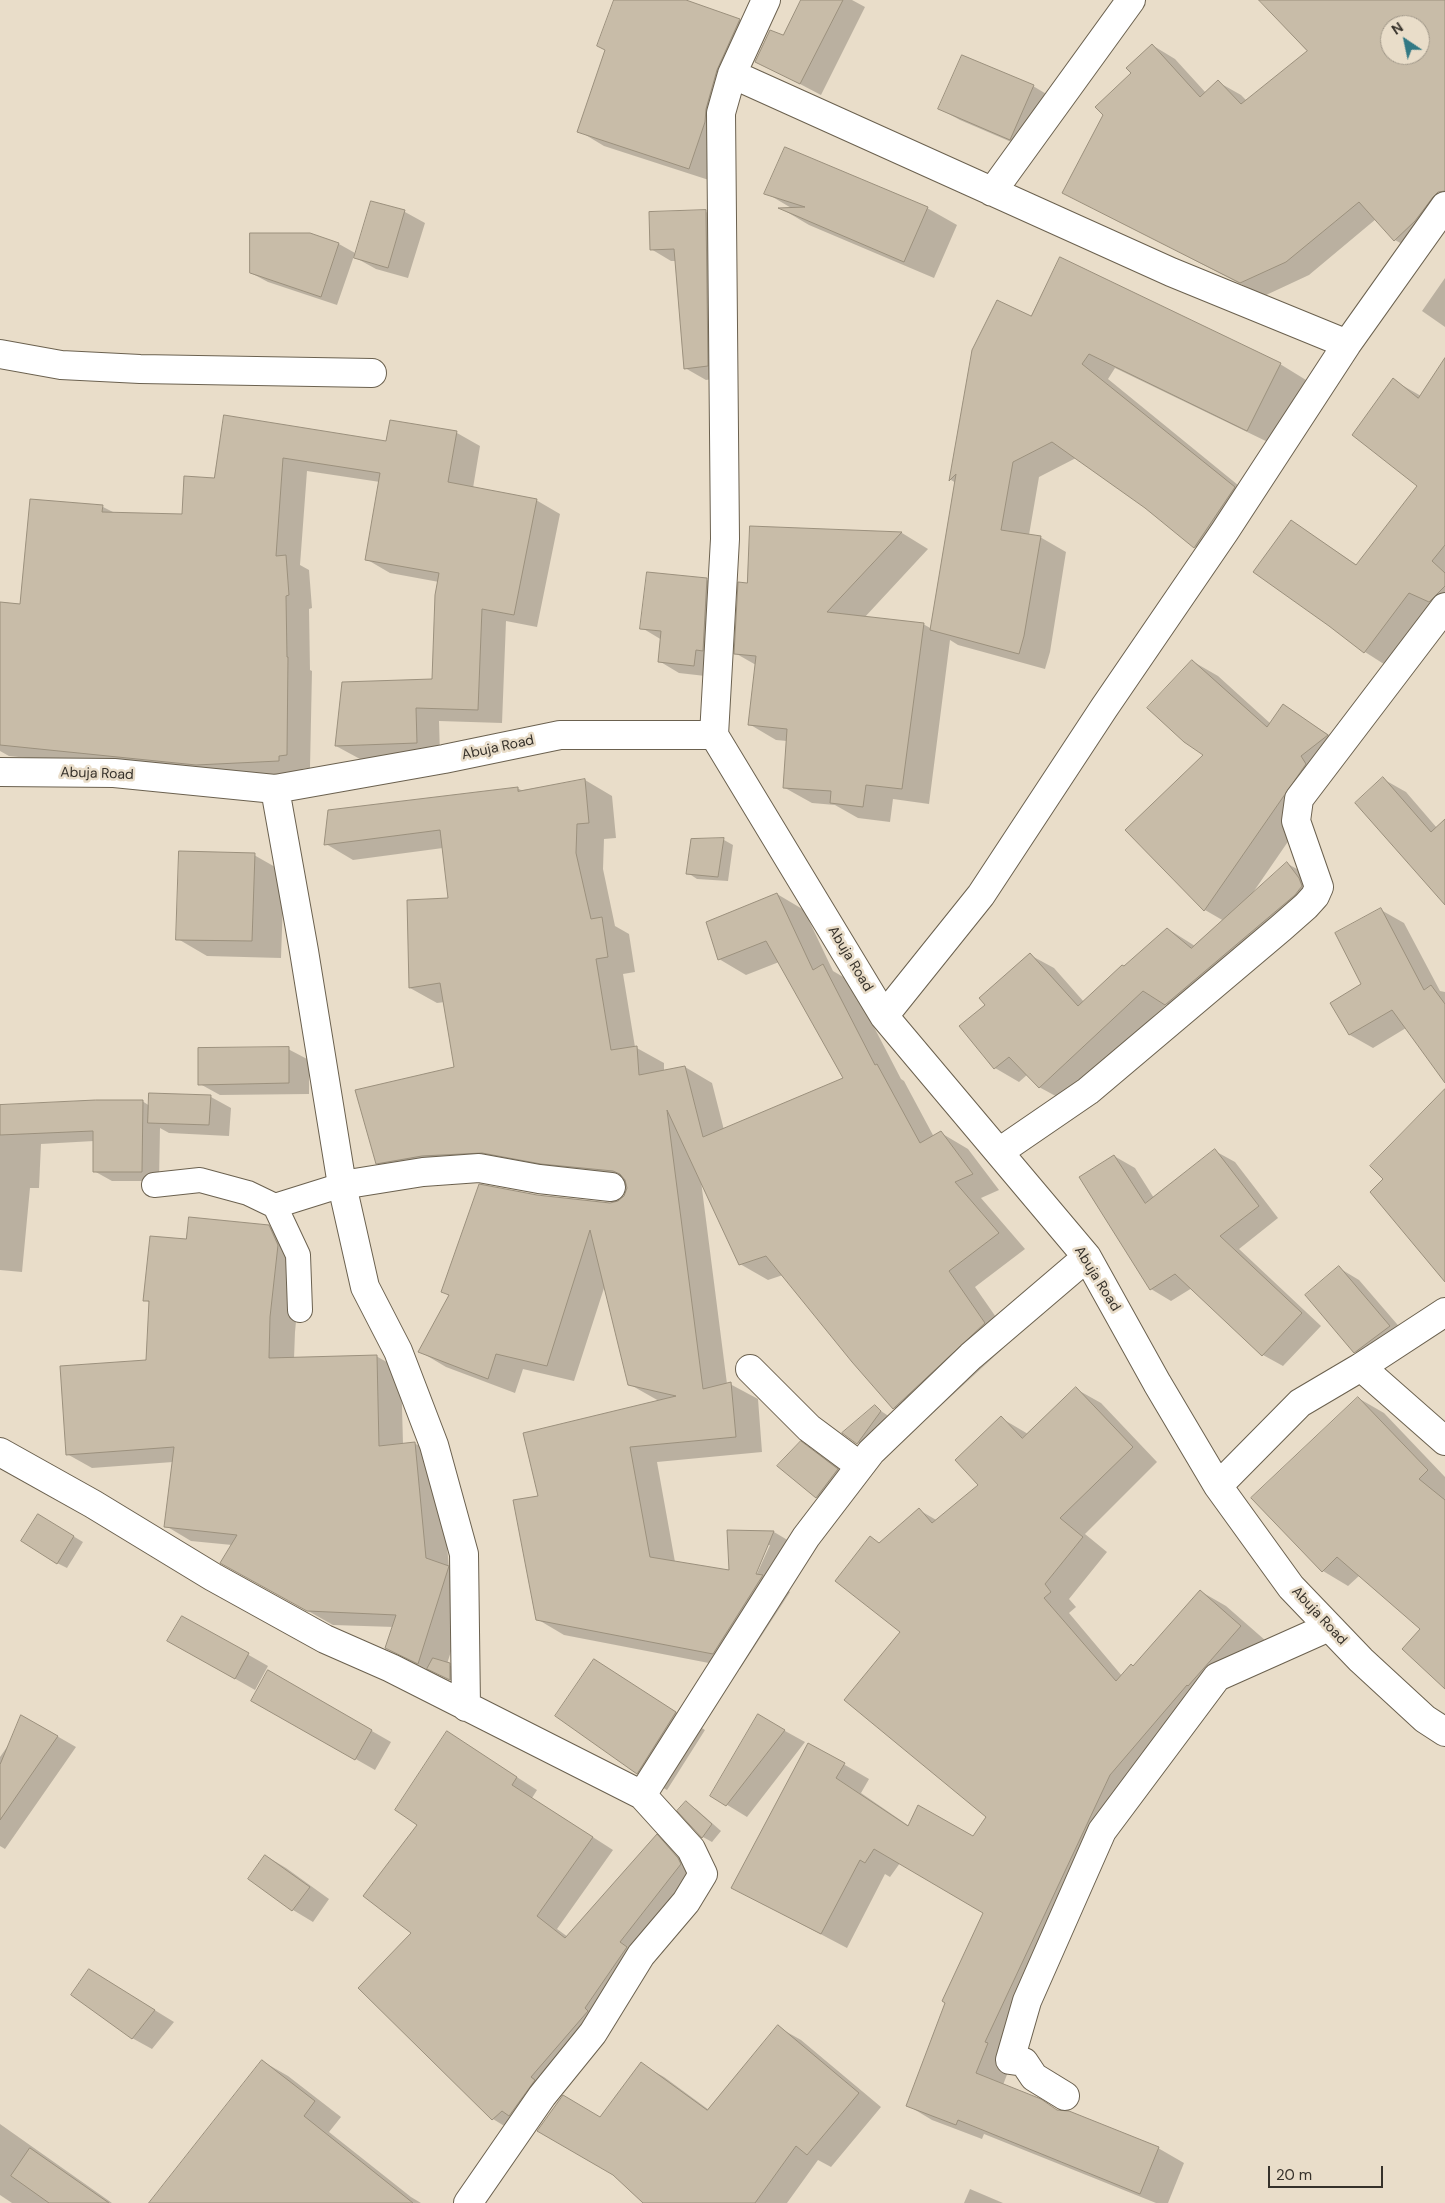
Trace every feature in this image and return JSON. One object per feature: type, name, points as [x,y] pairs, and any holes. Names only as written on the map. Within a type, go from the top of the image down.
[{"type":"street","points":[[714,735],[725,539],[721,112],[732,74],[766,0]]},
{"type":"street","points":[[992,192],[1131,0]]},
{"type":"street","points":[[732,74],[1171,272],[1347,344]]},
{"type":"street","points":[[884,1016],[981,895],[1104,708],[1225,531],[1347,344],[1445,206]]},
{"type":"street","points":[[0,354],[60,364],[140,369],[372,373]]},
{"type":"street","points":[[999,1152],[1088,1090],[1281,928],[1315,896],[1319,887],[1296,821],[1299,799],[1445,607]]},
{"type":"street","name":"Abuja Road","points":[[0,772],[114,773],[275,789],[444,760],[560,735],[714,735],[884,1016],[1086,1257],[1156,1383],[1218,1486],[1291,1587],[1360,1660],[1425,1719],[1445,1732]]},
{"type":"street","points":[[275,789],[304,951],[342,1185],[365,1287],[398,1351],[434,1445],[464,1554],[466,1707]]},
{"type":"street","points":[[342,1185],[423,1172],[478,1168],[539,1179],[611,1187]]},
{"type":"street","points":[[642,1795],[806,1537],[871,1452],[971,1356],[1086,1257]]},
{"type":"street","points":[[1218,1486],[1300,1403],[1361,1367],[1445,1312]]},
{"type":"street","points":[[1361,1367],[1445,1441]]},
{"type":"street","points":[[750,1369],[809,1428],[860,1466]]},
{"type":"street","points":[[0,1452],[93,1504],[214,1577],[325,1639],[391,1668],[642,1795],[691,1849],[703,1874],[686,1902],[641,1955],[593,2033],[542,2096],[468,2203]]},
{"type":"street","points":[[1065,2096],[1034,2077],[1024,2062],[1010,2060],[1027,2001],[1102,1831],[1217,1677],[1329,1627]]},
{"type":"lane","points":[[154,1185],[200,1180],[248,1193],[275,1206],[298,1255],[300,1310]]},
{"type":"lane","points":[[275,1206],[342,1185]]},
{"type":"building","points":[[614,0],[686,0],[740,19],[717,70],[706,109],[705,122],[689,169],[577,132],[605,50],[597,46]]},
{"type":"building","points":[[801,0],[843,0],[800,84],[755,62],[770,30],[783,35]]},
{"type":"building","points":[[1259,0],[1445,0],[1445,191],[1438,192],[1415,221],[1394,241],[1359,202],[1286,262],[1240,283],[1062,193],[1103,115],[1095,107],[1131,73],[1126,68],[1152,44],[1200,97],[1218,80],[1241,104],[1307,51]]},
{"type":"building","points":[[962,55],[1034,85],[1010,140],[938,109]]},
{"type":"building","points":[[785,147],[928,207],[904,262],[778,208],[805,207],[764,194]]},
{"type":"building","points":[[371,201],[405,210],[388,268],[354,258]]},
{"type":"building","points":[[706,210],[708,366],[684,369],[674,249],[650,250],[649,212]]},
{"type":"building","points":[[250,233],[310,233],[339,243],[321,297],[250,273]]},
{"type":"building","points":[[1060,257],[1281,363],[1247,431],[1089,354],[1082,364],[1235,487],[1194,548],[1145,508],[1052,442],[1013,462],[1001,530],[1041,536],[1024,636],[1019,654],[930,630],[956,474],[949,481],[972,350],[997,300],[1031,316]]},
{"type":"building","points":[[1445,358],[1445,545],[1432,561],[1445,573],[1445,586],[1429,602],[1409,593],[1364,653],[1253,572],[1291,520],[1356,565],[1417,486],[1352,435],[1393,378],[1418,398]]},
{"type":"building","points":[[224,415],[386,441],[390,420],[457,431],[448,482],[537,499],[514,615],[482,609],[478,710],[416,708],[417,743],[335,746],[342,682],[432,679],[435,595],[439,573],[365,560],[380,473],[283,458],[276,556],[286,555],[289,595],[286,596],[288,657],[287,755],[279,756],[279,761],[196,765],[0,745],[0,602],[20,604],[30,499],[103,505],[102,512],[182,514],[184,476],[214,478]]},
{"type":"building","points":[[750,526],[902,532],[827,612],[924,623],[902,789],[866,785],[863,807],[830,803],[831,791],[783,788],[787,729],[748,725],[756,656],[734,654],[738,582],[747,583]]},
{"type":"building","points":[[647,572],[707,578],[703,651],[696,650],[694,666],[658,662],[661,631],[640,629]]},
{"type":"building","points":[[1192,660],[1267,727],[1283,704],[1328,735],[1301,756],[1306,764],[1204,911],[1125,830],[1203,755],[1184,742],[1147,708]]},
{"type":"building","points":[[1383,777],[1431,832],[1445,819],[1445,905],[1355,803]]},
{"type":"building","points":[[585,779],[589,823],[577,824],[576,853],[591,919],[602,917],[608,957],[596,959],[611,1050],[637,1046],[639,1075],[685,1066],[703,1137],[843,1078],[766,941],[718,960],[706,922],[777,893],[813,970],[823,964],[875,1065],[877,1064],[920,1143],[941,1131],[973,1174],[955,1182],[999,1233],[949,1271],[985,1323],[893,1409],[852,1362],[766,1256],[739,1265],[667,1110],[703,1389],[731,1382],[736,1437],[630,1447],[650,1557],[729,1570],[727,1530],[774,1531],[756,1574],[763,1575],[713,1654],[536,1620],[513,1500],[538,1496],[523,1433],[676,1396],[628,1385],[590,1230],[547,1366],[496,1354],[488,1379],[418,1352],[449,1295],[441,1292],[479,1184],[537,1195],[610,1203],[618,1201],[624,1196],[627,1188],[625,1180],[620,1174],[613,1171],[541,1164],[482,1153],[422,1156],[376,1164],[355,1090],[454,1067],[440,983],[409,988],[407,900],[448,898],[440,830],[324,845],[328,810],[518,787],[518,791]]},
{"type":"building","points":[[724,838],[718,877],[686,874],[691,839]]},
{"type":"building","points":[[179,851],[255,853],[252,941],[176,940]]},
{"type":"building","points":[[1287,862],[1299,878],[1302,886],[1295,895],[1165,1005],[1143,991],[1039,1088],[1009,1057],[994,1069],[959,1026],[985,1005],[979,998],[1030,953],[1078,1006],[1122,965],[1124,966],[1167,928],[1191,948]]},
{"type":"building","points":[[1381,908],[1424,990],[1431,985],[1445,1004],[1445,1083],[1392,1010],[1349,1035],[1330,1003],[1361,984],[1335,933]]},
{"type":"building","points":[[289,1047],[289,1083],[198,1085],[198,1048]]},
{"type":"building","points":[[1445,1089],[1445,1282],[1370,1192],[1383,1179],[1370,1166]]},
{"type":"building","points":[[149,1093],[211,1095],[209,1125],[148,1123]]},
{"type":"building","points":[[96,1100],[143,1100],[142,1172],[93,1172],[93,1131],[0,1135],[0,1105]]},
{"type":"building","points":[[1215,1149],[1259,1206],[1220,1236],[1302,1313],[1262,1356],[1175,1274],[1150,1290],[1079,1177],[1114,1155],[1145,1203]]},
{"type":"building","points":[[189,1217],[269,1225],[278,1245],[270,1317],[269,1358],[377,1355],[379,1446],[415,1442],[426,1558],[449,1566],[418,1664],[385,1648],[396,1615],[307,1611],[220,1563],[237,1535],[164,1527],[174,1447],[66,1455],[60,1366],[146,1360],[149,1301],[143,1301],[150,1236],[186,1239]]},
{"type":"building","points":[[1339,1266],[1390,1326],[1354,1353],[1305,1295]]},
{"type":"building","points":[[1076,1387],[1133,1447],[1060,1518],[1083,1537],[1045,1584],[1051,1592],[1044,1598],[1116,1681],[1131,1664],[1133,1666],[1200,1590],[1241,1626],[1187,1685],[1110,1775],[985,2042],[988,2043],[976,2073],[1041,2099],[1057,2110],[1069,2111],[1159,2147],[1140,2194],[958,2120],[956,2125],[906,2106],[945,2003],[942,2001],[983,1913],[874,1849],[865,1863],[860,1860],[821,1934],[731,1888],[808,1743],[845,1763],[836,1778],[908,1826],[918,1805],[973,1836],[986,1817],[844,1700],[900,1632],[835,1581],[870,1536],[879,1543],[919,1508],[932,1523],[978,1485],[955,1460],[1001,1416],[1022,1438]]},
{"type":"building","points":[[1358,1397],[1428,1470],[1419,1479],[1445,1500],[1445,1689],[1402,1649],[1420,1629],[1337,1557],[1322,1572],[1251,1498]]},
{"type":"building","points":[[875,1405],[881,1411],[857,1444],[842,1433]]},
{"type":"building","points":[[801,1441],[838,1469],[816,1498],[777,1466]]},
{"type":"building","points":[[38,1514],[74,1536],[57,1564],[21,1541]]},
{"type":"building","points":[[182,1616],[249,1653],[235,1679],[167,1641]]},
{"type":"building","points":[[433,1658],[450,1663],[450,1680],[427,1669]]},
{"type":"building","points":[[594,1659],[676,1712],[637,1774],[555,1716]]},
{"type":"building","points":[[268,1670],[372,1730],[355,1760],[251,1701]]},
{"type":"building","points":[[758,1714],[785,1730],[726,1806],[710,1796]]},
{"type":"building","points":[[21,1715],[58,1736],[0,1820],[0,1765]]},
{"type":"building","points":[[447,1731],[517,1777],[512,1785],[593,1837],[537,1916],[565,1938],[657,1834],[681,1864],[620,1942],[627,1947],[585,2008],[588,2011],[531,2077],[535,2080],[509,2116],[502,2111],[492,2120],[358,1988],[411,1933],[363,1896],[417,1825],[395,1810]]},
{"type":"building","points":[[686,1801],[712,1824],[702,1838],[677,1811]]},
{"type":"building","points":[[265,1855],[310,1887],[292,1911],[248,1879]]},
{"type":"building","points":[[89,1969],[155,2010],[132,2039],[71,1995]]},
{"type":"building","points":[[778,2025],[859,2093],[807,2155],[796,2146],[755,2203],[643,2203],[613,2175],[537,2131],[563,2095],[600,2117],[641,2062],[707,2110]]},
{"type":"building","points":[[262,2060],[315,2101],[304,2116],[413,2203],[149,2203]]},
{"type":"building","points":[[30,2148],[109,2203],[49,2203],[11,2176]]}]
